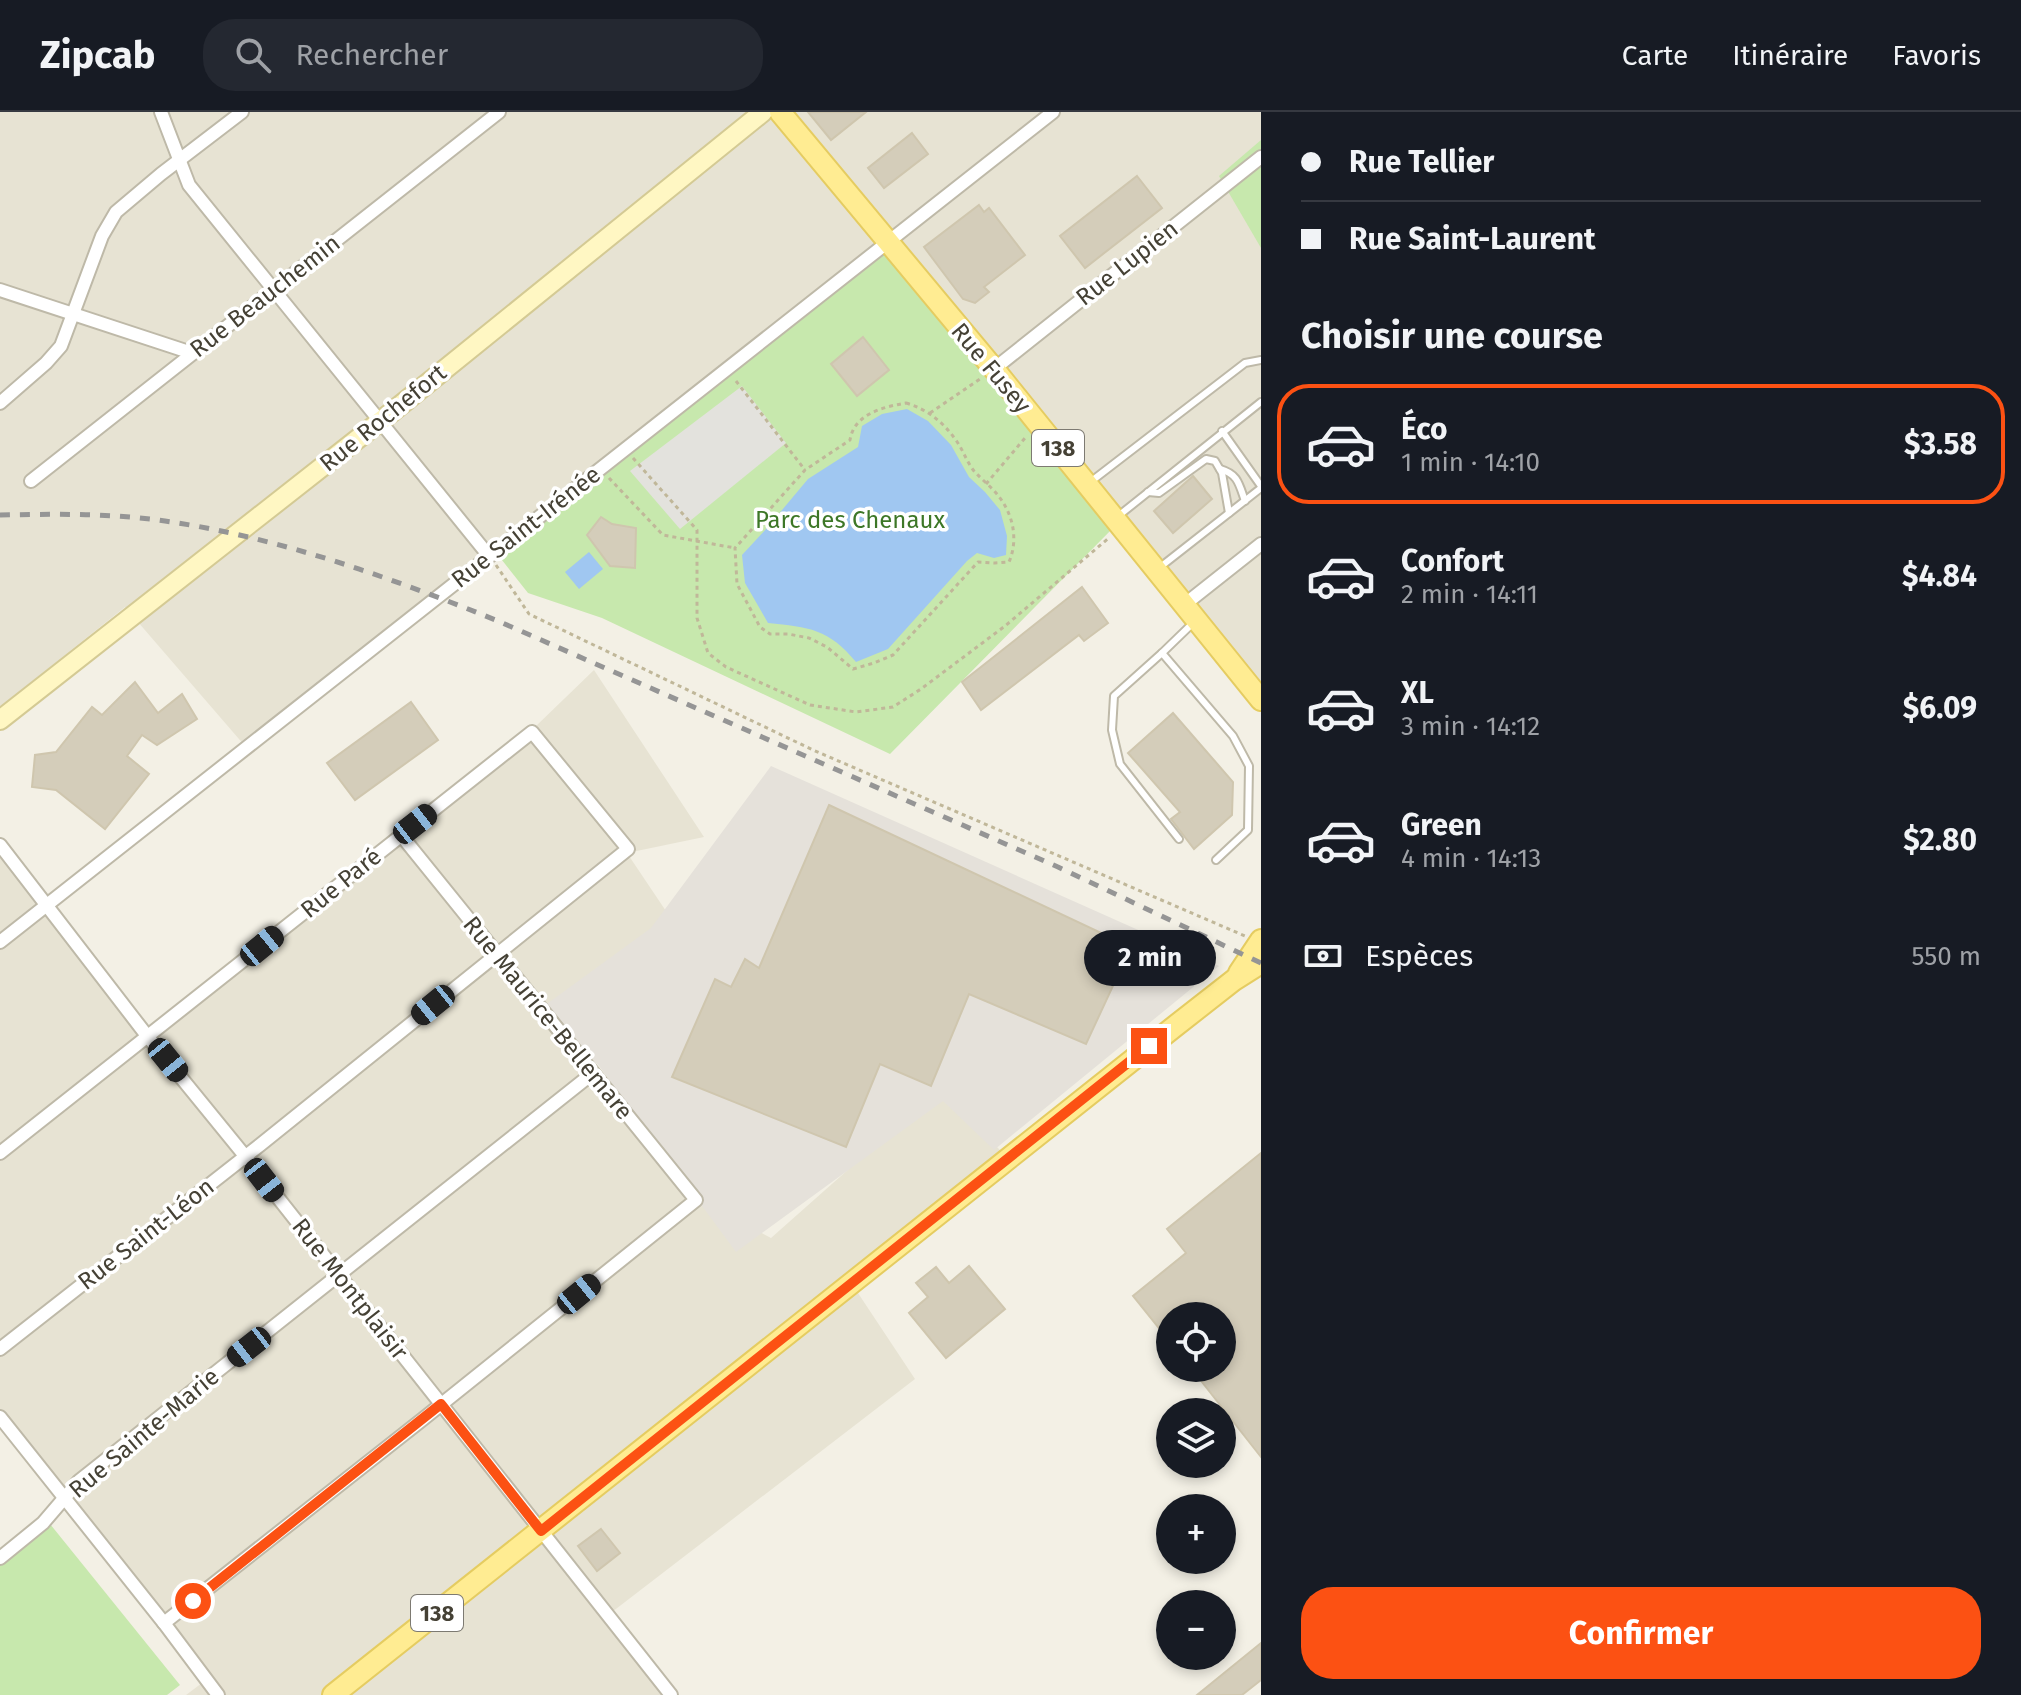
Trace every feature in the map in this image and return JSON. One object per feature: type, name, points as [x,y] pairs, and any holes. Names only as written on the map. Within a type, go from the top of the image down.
[{"type":"main road","name":"Rue Fusey","points":[[780,112],[994,369],[1261,700]]},
{"type":"main road","name":"138","points":[[333,1695],[1234,980],[1261,948]]},
{"type":"street","points":[[161,112],[189,185],[489,556]]},
{"type":"street","points":[[0,403],[61,346],[110,220],[138,192],[242,112]]},
{"type":"street","name":"Rue Beauchemin","points":[[31,481],[499,112]]},
{"type":"street","name":"Rue Rochefort","points":[[0,720],[763,112]]},
{"type":"street","name":"Rue Saint-Irénée","points":[[0,942],[1053,112]]},
{"type":"street","name":"Rue Lupien","points":[[994,369],[1261,157]]},
{"type":"street","points":[[0,290],[192,353]]},
{"type":"street","points":[[1190,613],[1261,544]]},
{"type":"street","name":"Rue Paré","points":[[0,1153],[532,732],[628,849]]},
{"type":"street","name":"Rue Maurice-Bellemare","points":[[401,835],[696,1200],[441,1404]]},
{"type":"street","name":"Rue Montplaisir","points":[[0,845],[148,1037],[671,1695]]},
{"type":"street","name":"Rue Saint-Léon","points":[[0,1349],[628,849]]},
{"type":"street","name":"Rue Sainte-Marie","points":[[0,1558],[43,1523],[79,1481],[593,1073]]},
{"type":"street","points":[[164,1623],[441,1404]]},
{"type":"street","points":[[0,1417],[218,1695]]},
{"type":"lane","points":[[1087,484],[1245,363],[1261,360]]},
{"type":"lane","points":[[1118,523],[1147,492],[1261,402]]},
{"type":"lane","points":[[1156,570],[1261,487],[1222,431]]},
{"type":"lane","points":[[1147,492],[1159,493],[1195,465],[1206,459],[1215,461],[1224,483],[1229,513]]},
{"type":"lane","points":[[1220,469],[1234,476],[1245,501]]},
{"type":"lane","points":[[1179,839],[1120,764],[1112,730],[1114,696],[1162,653],[1190,613]]},
{"type":"lane","points":[[1162,653],[1233,736],[1249,766],[1248,830],[1216,860]]},
{"type":"path","points":[[726,369],[805,470]]},
{"type":"path","points":[[930,413],[994,369]]},
{"type":"path","points":[[906,403],[930,413],[955,439],[973,469],[1000,498],[1011,519],[1015,547],[1009,562],[978,562],[893,655],[853,669],[827,647],[809,638],[770,634],[760,627],[737,584],[735,548],[805,470],[850,440],[852,429],[859,420],[888,406],[906,403]]},
{"type":"path","points":[[986,484],[1038,423]]},
{"type":"path","points":[[625,449],[697,530],[697,618],[708,653],[726,667],[810,705],[856,712],[893,707],[921,689],[1005,626],[1118,523]]},
{"type":"path","points":[[600,469],[663,535],[735,548]]},
{"type":"path","points":[[489,556],[529,614],[813,750],[1261,948]]},
{"type":"shaded area","points":[[0,112],[1261,112],[1261,691],[886,238],[245,746],[125,607],[0,707]]},
{"type":"shaded area","points":[[742,386],[786,443],[680,529],[630,471]]},
{"type":"shaded area","points":[[594,670],[704,837],[627,853],[674,923],[546,1019],[689,1194],[771,1238],[939,1089],[1009,1159],[854,1287],[915,1379],[612,1612],[677,1695],[186,1695],[210,1677],[0,1419],[0,842],[149,1029],[535,727]]},
{"type":"shaded area","points":[[771,766],[1219,966],[994,1150],[943,1101],[736,1252],[599,1066],[544,1006],[651,928]]},
{"type":"green space","points":[[1261,140],[1261,248],[1219,176]]},
{"type":"green space","name":"Parc des Chenaux","points":[[881,251],[1114,527],[890,754],[602,618],[528,593],[498,555]]},
{"type":"green space","points":[[46,1519],[180,1685],[167,1695],[0,1695],[0,1556]]},
{"type":"water","points":[[907,409],[928,421],[951,445],[969,477],[1000,510],[1007,536],[1006,555],[994,558],[977,553],[888,649],[856,662],[827,636],[795,626],[768,623],[745,583],[742,555],[808,479],[858,447],[862,426],[882,414]]},
{"type":"water","points":[[589,552],[603,569],[579,589],[565,572]]},
{"type":"building","points":[[808,112],[866,112],[831,140]]},
{"type":"building","points":[[912,133],[928,154],[884,188],[868,168]]},
{"type":"building","points":[[1137,176],[1162,208],[1085,268],[1060,236]]},
{"type":"building","points":[[979,205],[984,212],[989,208],[1025,255],[984,287],[989,292],[975,303],[963,299],[924,247]]},
{"type":"building","points":[[863,337],[889,370],[857,396],[831,364]]},
{"type":"building","points":[[1193,476],[1212,499],[1173,533],[1154,511]]},
{"type":"building","points":[[601,517],[612,524],[636,528],[635,568],[610,566],[587,535]]},
{"type":"building","points":[[1082,587],[1108,623],[1084,641],[1079,635],[981,710],[962,682]]},
{"type":"building","points":[[135,682],[158,713],[182,694],[197,719],[157,745],[142,735],[127,756],[149,774],[105,829],[56,790],[32,787],[35,755],[56,752],[92,707],[102,715]]},
{"type":"building","points":[[411,702],[438,740],[355,800],[327,763]]},
{"type":"building","points":[[1173,713],[1233,782],[1232,815],[1194,849],[1171,819],[1180,812],[1128,753]]},
{"type":"building","points":[[829,805],[1131,947],[1086,1044],[969,994],[931,1086],[880,1064],[846,1147],[672,1077],[715,979],[731,987],[745,959],[759,968]]},
{"type":"building","points":[[1261,1153],[1261,1457],[1236,1425],[1236,1398],[1215,1398],[1202,1382],[1236,1382],[1236,1302],[1156,1302],[1156,1325],[1133,1296],[1186,1253],[1167,1229]]},
{"type":"building","points":[[969,1266],[1005,1309],[946,1358],[909,1313],[928,1297],[916,1283],[936,1267],[949,1283]]},
{"type":"building","points":[[601,1529],[620,1553],[597,1571],[578,1546]]},
{"type":"building","points":[[1261,1643],[1261,1680],[1242,1695],[1197,1695],[1228,1670],[1236,1670],[1236,1663]]},
{"type":"railway","points":[[0,515],[103,515],[207,528],[292,548],[417,589],[498,621],[1058,867],[1261,963]]},
{"type":"route","points":[[193,1601],[441,1404],[541,1531],[1149,1046]]}]
